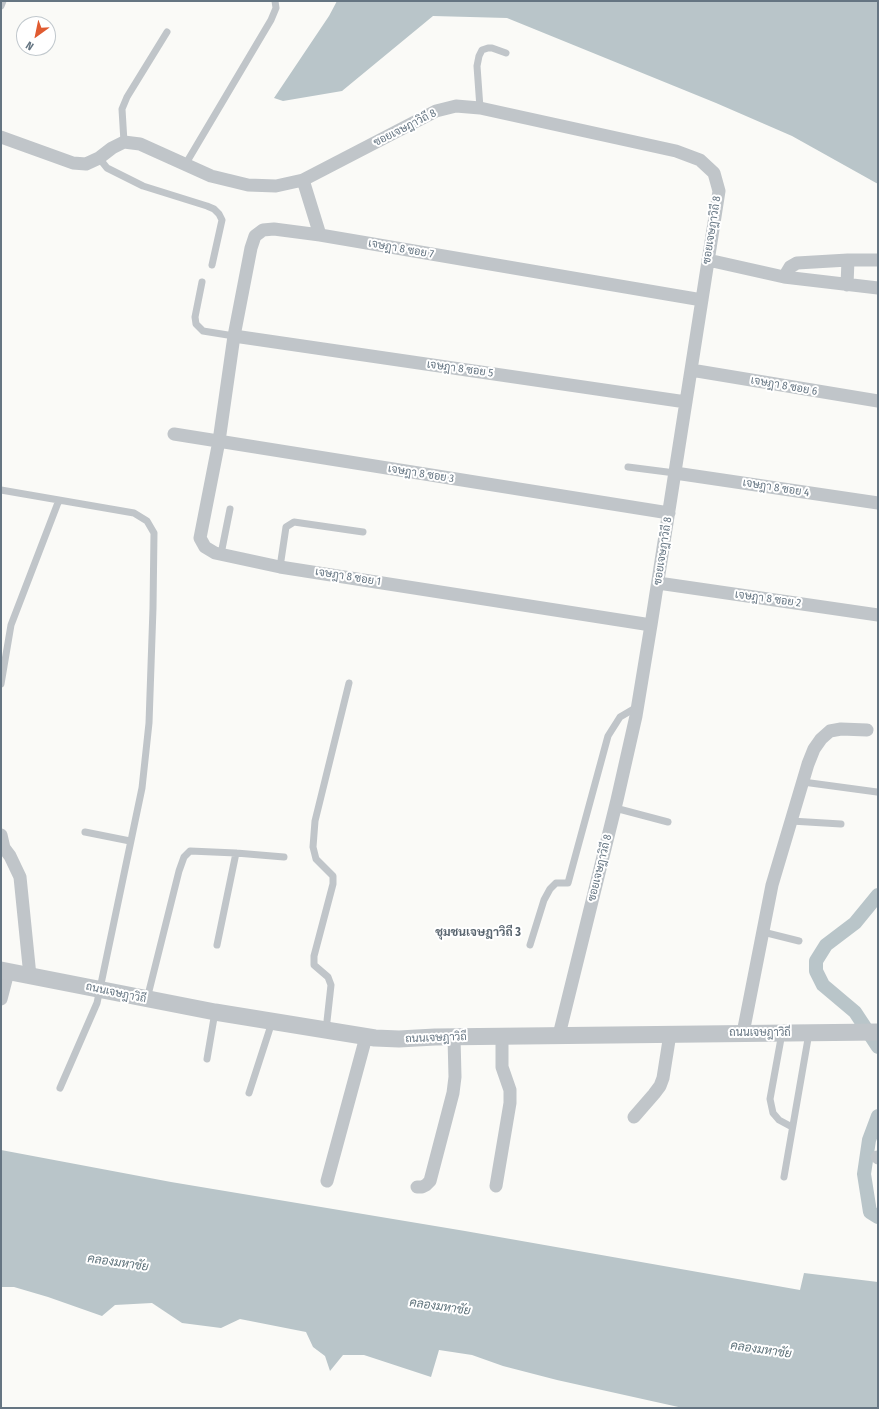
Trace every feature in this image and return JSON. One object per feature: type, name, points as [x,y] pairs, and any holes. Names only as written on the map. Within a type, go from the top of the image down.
[{"type":"street","name":"ซอยเจษฎาวิถี 8","points":[[124,142],[140,144],[211,176],[248,185],[276,186],[303,180],[436,110],[456,106],[480,108],[676,151],[700,160],[714,173],[718,192],[658,583],[637,707],[615,808],[559,1036]]},
{"type":"street","points":[[1,137],[73,163],[86,164],[99,158],[112,148],[124,142]]},
{"type":"street","points":[[303,180],[320,235]]},
{"type":"street","name":"เจษฎา 8 ซอย 7","points":[[226,389],[250,248],[255,236],[263,230],[274,229],[320,235],[702,300]]},
{"type":"street","points":[[708,260],[784,277],[878,288]]},
{"type":"street","points":[[847,285],[848,260]]},
{"type":"street","points":[[784,277],[790,267],[797,263],[878,260]]},
{"type":"street","name":"เจษฎา 8 ซอย 5","points":[[234,336],[686,402]]},
{"type":"street","name":"เจษฎา 8 ซอย 6","points":[[691,370],[878,401]]},
{"type":"street","name":"เจษฎา 8 ซอย 1","points":[[226,389],[219,441],[200,538],[205,547],[215,553],[280,566],[651,625]]},
{"type":"street","name":"เจษฎา 8 ซอย 3","points":[[174,434],[669,513]]},
{"type":"street","name":"เจษฎา 8 ซอย 4","points":[[675,473],[878,503]]},
{"type":"street","name":"เจษฎา 8 ซอย 2","points":[[658,583],[878,615]]},
{"type":"street","points":[[744,1033],[772,885],[814,749],[821,739],[830,731],[841,729],[867,730]]},
{"type":"street","points":[[1,835],[4,848],[10,856],[20,877],[30,976]]},
{"type":"street","points":[[1,999],[4,971]]},
{"type":"street","name":"ถนนเจษฎาวิถี","points":[[4,971],[215,1012],[366,1037],[399,1039],[502,1036],[878,1032]]},
{"type":"street","points":[[634,1117],[660,1086],[663,1078],[670,1034]]},
{"type":"street","points":[[496,1186],[510,1103],[510,1090],[502,1067],[502,1036]]},
{"type":"street","points":[[327,1180],[366,1037]]},
{"type":"street","points":[[417,1187],[422,1187],[430,1181],[453,1093],[455,1077],[454,1037]]},
{"type":"lane","points":[[1,6],[3,1]]},
{"type":"lane","points":[[185,165],[271,20],[276,8],[275,1]]},
{"type":"lane","points":[[124,142],[122,109],[127,97],[167,32]]},
{"type":"lane","points":[[480,108],[479,56],[482,50],[488,48],[506,53]]},
{"type":"lane","points":[[99,158],[108,168],[143,186],[214,209],[222,220],[212,265]]},
{"type":"lane","points":[[202,282],[195,318],[196,324],[203,331],[234,336]]},
{"type":"lane","points":[[628,467],[675,473]]},
{"type":"lane","points":[[1,490],[134,513],[147,521],[154,533],[149,723],[142,788],[97,1003],[60,1088]]},
{"type":"lane","points":[[1,684],[11,625],[59,500]]},
{"type":"lane","points":[[221,554],[230,509]]},
{"type":"lane","points":[[280,566],[286,527],[294,522],[363,532]]},
{"type":"lane","points":[[326,1031],[331,985],[328,977],[314,965],[314,956],[334,884],[332,876],[316,859],[313,847],[315,820],[349,683]]},
{"type":"lane","points":[[530,945],[544,900],[550,889],[556,883],[568,883],[608,736],[620,717],[637,707]]},
{"type":"lane","points":[[803,782],[877,792]]},
{"type":"lane","points":[[615,808],[668,822]]},
{"type":"lane","points":[[791,821],[841,824]]},
{"type":"lane","points":[[85,832],[130,841]]},
{"type":"lane","points":[[147,999],[179,870],[184,857],[190,851],[284,857]]},
{"type":"lane","points":[[217,945],[236,853]]},
{"type":"lane","points":[[763,932],[799,941]]},
{"type":"lane","points":[[206,1059],[215,1012]]},
{"type":"lane","points":[[249,1093],[272,1022]]},
{"type":"lane","points":[[782,1033],[770,1098],[773,1113],[779,1120],[792,1127]]},
{"type":"lane","points":[[784,1177],[809,1033]]},
{"type":"water","points":[[337,1],[878,1],[878,184],[792,136],[716,103],[507,18],[433,16],[342,91],[283,101],[274,98],[329,16]]},
{"type":"water","name":"คลองมหาชัย","points":[[1,1150],[171,1182],[465,1231],[800,1290],[804,1273],[878,1282],[878,1408],[683,1408],[557,1380],[503,1366],[472,1355],[439,1350],[431,1377],[364,1355],[343,1355],[330,1371],[325,1356],[313,1347],[306,1332],[240,1319],[221,1328],[182,1323],[152,1303],[115,1305],[102,1316],[14,1287],[1,1287]]},
{"type":"waterway","points":[[878,895],[855,923],[826,945],[816,961],[816,971],[823,985],[855,1012],[878,1047]]},
{"type":"waterway","points":[[878,1116],[869,1140],[864,1174],[870,1212],[878,1217]]},
{"type":"district","name":"ชุมชนเจษฎาวิถี 3","points":[[478,933]]}]
